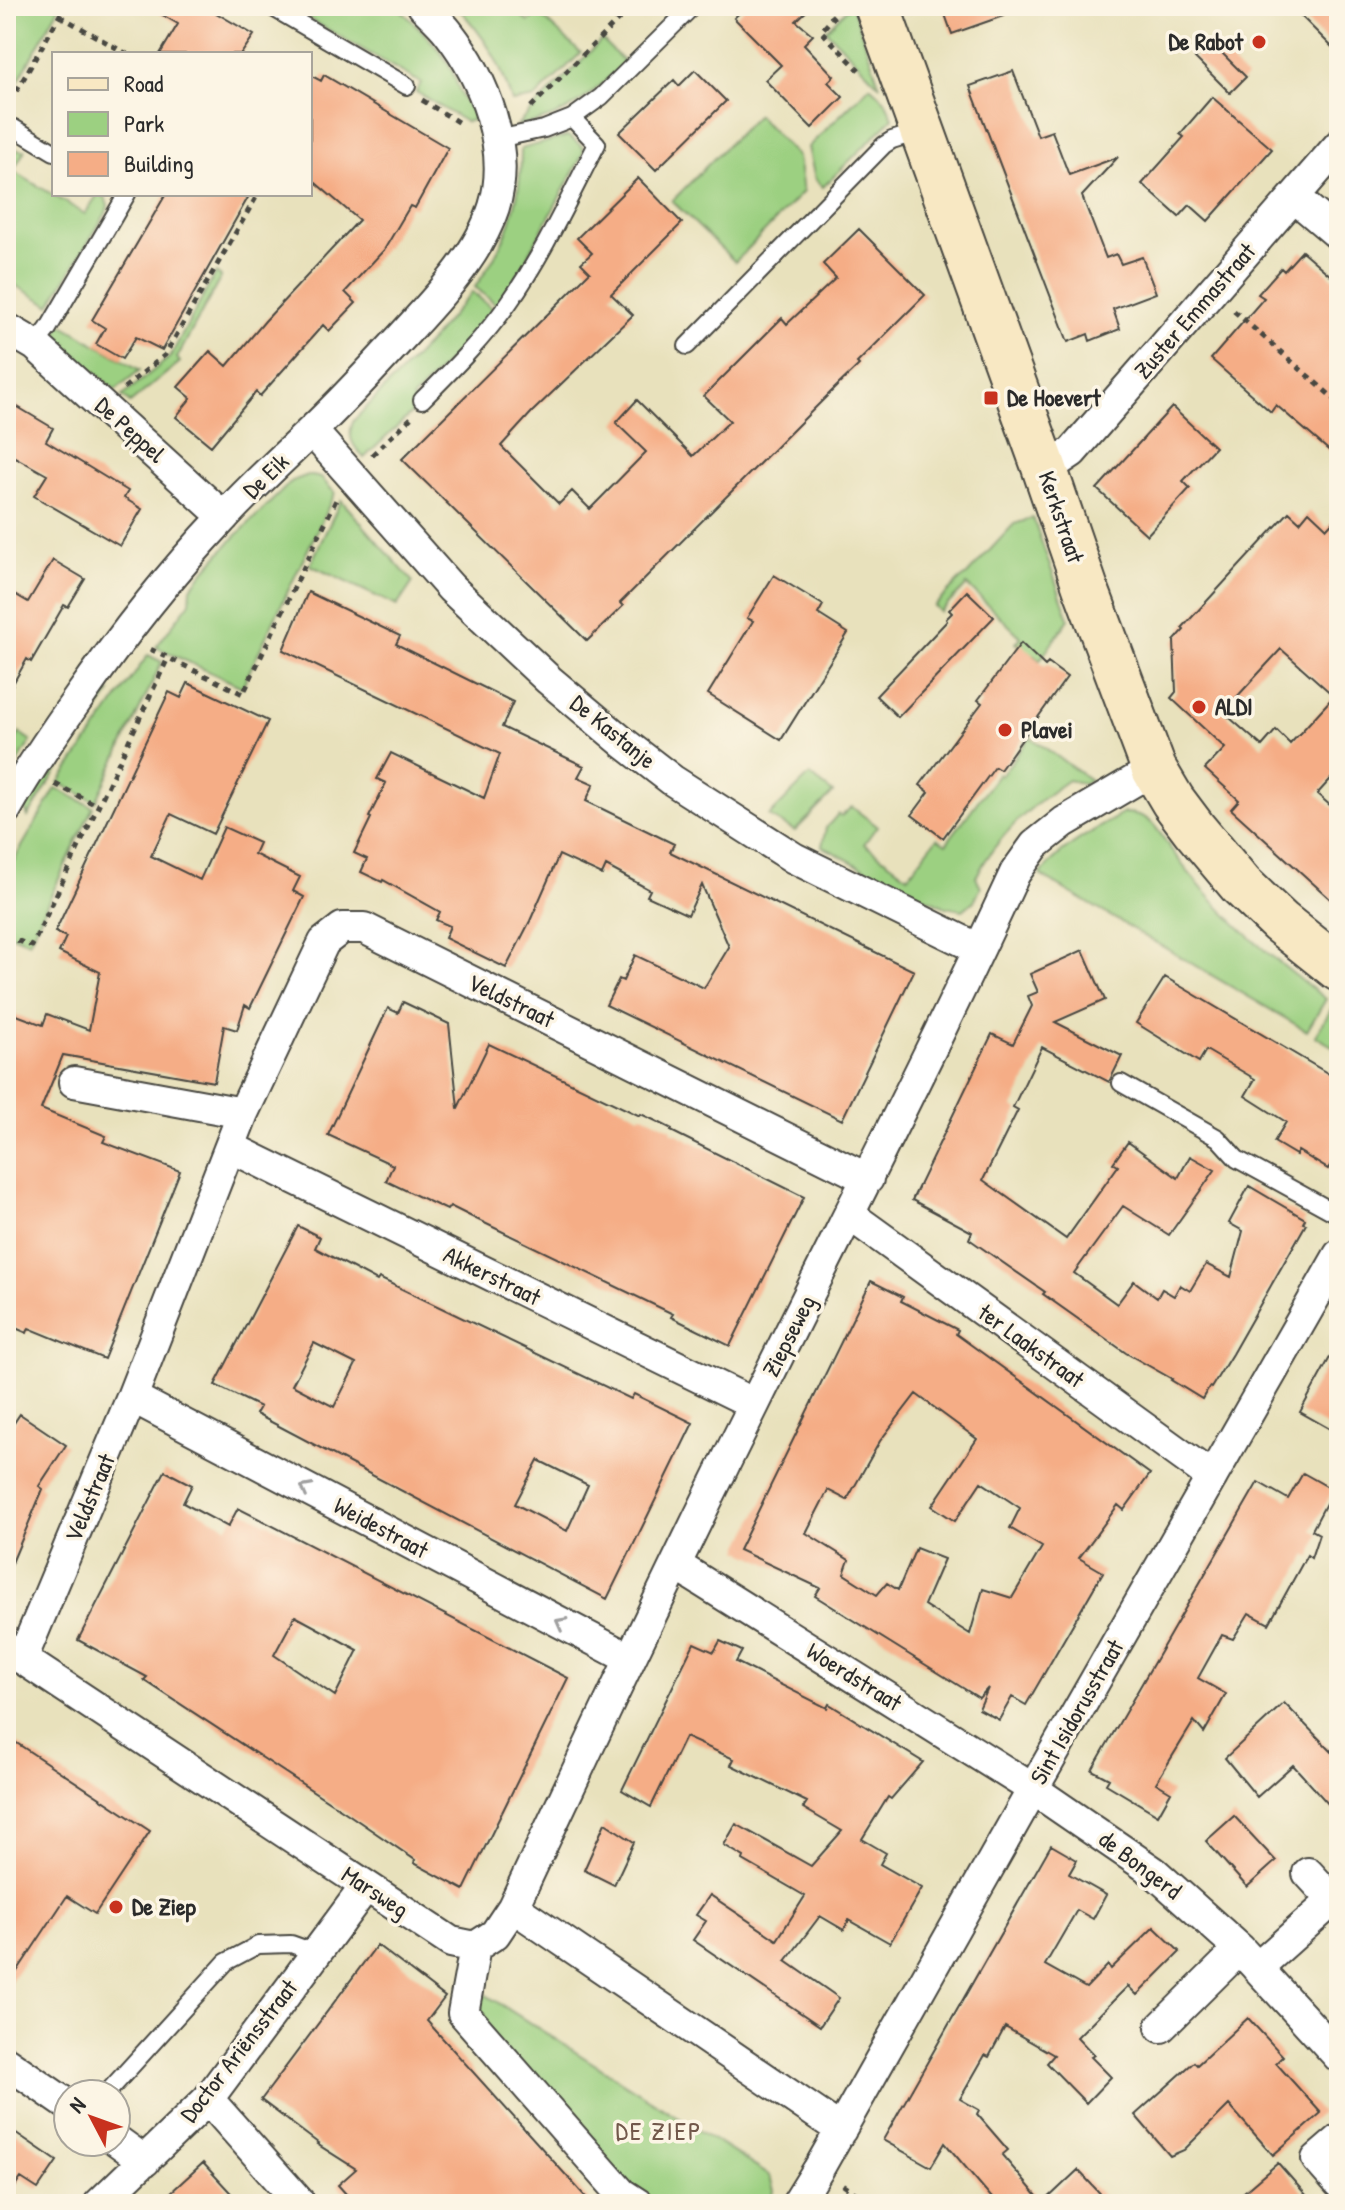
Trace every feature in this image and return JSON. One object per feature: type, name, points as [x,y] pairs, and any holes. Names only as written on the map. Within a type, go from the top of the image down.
[{"type":"street","name":"De Eik","points":[[6,809],[45,746],[135,620],[175,570],[425,312],[458,272],[480,237],[494,206],[498,139],[486,99],[468,61],[447,30],[423,6]]},
{"type":"street","name":"Kerkstraat","points":[[877,6],[1086,589],[1154,769],[1173,801],[1241,885],[1280,922],[1339,969]]},
{"type":"street","name":"Zuster Emmastraat","points":[[1043,464],[1060,460],[1072,452],[1339,145]]},
{"type":"street","points":[[1294,197],[1339,235]]},
{"type":"street","name":"De Peppel","points":[[6,328],[35,345],[224,517]]},
{"type":"street","name":"De Kastanje","points":[[312,431],[451,588],[496,632],[624,743],[672,780],[794,858],[979,949]]},
{"type":"street","name":"Ziepseweg","points":[[475,1947],[495,1934],[513,1907],[630,1659],[868,1179],[1015,873],[1035,845],[1064,822],[1154,769]]},
{"type":"street","name":"Veldstraat","points":[[14,1653],[132,1397],[243,1113],[324,942],[342,928],[364,928],[868,1179]]},
{"type":"street","points":[[74,1082],[243,1113]]},
{"type":"street","name":"Akkerstraat","points":[[230,1147],[754,1404]]},
{"type":"street","name":"ter Laakstraat","points":[[850,1215],[1212,1477]]},
{"type":"street","name":"Sint Isidorusstraat","points":[[797,2204],[1339,1255]]},
{"type":"street","name":"Weidestraat","points":[[132,1397],[630,1659]]},
{"type":"street","name":"Woerdstraat","points":[[676,1565],[1033,1789]]},
{"type":"street","name":"Marsweg","points":[[14,1653],[451,1942],[475,1947]]},
{"type":"street","name":"de Bongerd","points":[[1033,1789],[1154,1872],[1249,1959],[1339,2057]]},
{"type":"street","points":[[1161,2027],[1249,1959],[1333,1900],[1308,1873]]},
{"type":"street","name":"Doctor Ariënsstraat","points":[[99,2204],[208,2099],[366,1886]]},
{"type":"street","points":[[513,1907],[841,2130]]},
{"type":"street","points":[[475,1947],[463,2013],[621,2193],[638,2204]]},
{"type":"street","points":[[6,2062],[52,2094]]},
{"type":"street","points":[[208,2099],[301,2204]]},
{"type":"street","points":[[1339,2140],[1317,2159],[1339,2184]]},
{"type":"street","points":[[132,2152],[145,2161]]},
{"type":"lane","points":[[270,6],[407,86]]},
{"type":"lane","points":[[498,139],[544,129],[572,118],[601,97],[693,6]]},
{"type":"lane","points":[[422,400],[457,366],[507,305],[545,244],[597,144],[572,118]]},
{"type":"lane","points":[[6,142],[14,128],[52,151]]},
{"type":"lane","points":[[687,346],[884,145],[921,131]]},
{"type":"lane","points":[[35,345],[48,329],[125,196]]},
{"type":"lane","points":[[1121,1083],[1218,1138],[1237,1159],[1339,1215]]},
{"type":"lane","points":[[121,2078],[226,1962],[258,1945],[291,1944],[316,1953]]},
{"type":"path","points":[[6,97],[16,92],[65,6]]},
{"type":"path","points":[[407,86],[414,96],[485,138],[498,139],[632,6]]},
{"type":"path","points":[[60,16],[123,52]]},
{"type":"path","points":[[103,405],[165,355],[257,196]]},
{"type":"path","points":[[1212,292],[1339,403]]},
{"type":"path","points":[[149,649],[243,694],[337,497],[351,476],[422,408],[422,400]]},
{"type":"path","points":[[6,936],[32,946],[168,658]]},
{"type":"path","points":[[54,784],[98,806]]},
{"type":"green space","points":[[6,6],[60,6],[17,83],[6,92]]},
{"type":"green space","points":[[287,6],[397,6],[443,55],[463,100],[476,119],[466,122],[416,92],[421,83]]},
{"type":"green space","points":[[456,6],[512,6],[528,22],[538,13],[581,53],[535,98],[512,102],[491,51]]},
{"type":"green space","points":[[852,6],[880,86],[826,30]]},
{"type":"green space","points":[[602,40],[625,63],[589,95],[564,112],[517,125]]},
{"type":"green space","points":[[870,86],[885,100],[893,118],[823,187],[815,179],[808,147]]},
{"type":"green space","points":[[757,115],[798,157],[803,192],[735,262],[672,201]]},
{"type":"green space","points":[[568,136],[583,147],[583,154],[517,276],[497,305],[475,287],[496,255],[510,222],[519,188],[521,149]]},
{"type":"green space","points":[[13,149],[25,150],[13,171],[85,214],[97,196],[105,197],[108,206],[50,305],[6,280],[6,155]]},
{"type":"green space","points":[[216,273],[221,277],[177,358],[180,362],[130,403],[122,396],[170,357]]},
{"type":"green space","points":[[472,292],[494,310],[412,399],[419,406],[364,458],[352,440],[354,420],[424,348]]},
{"type":"green space","points":[[61,324],[140,370],[115,390],[54,336]]},
{"type":"green space","points":[[308,475],[321,478],[335,493],[242,687],[156,647],[190,602],[191,588],[206,569],[292,481]]},
{"type":"green space","points":[[341,500],[413,582],[397,606],[310,565]]},
{"type":"green space","points":[[1033,518],[1069,619],[1040,660],[1016,643],[1021,637],[967,585],[940,612],[934,606],[1014,524]]},
{"type":"green space","points":[[148,655],[162,662],[96,802],[59,783]]},
{"type":"green space","points":[[111,692],[69,753],[61,748],[97,693]]},
{"type":"green space","points":[[20,733],[31,741],[6,780],[6,754]]},
{"type":"green space","points":[[1030,737],[1090,780],[1084,784],[1068,780],[1016,823],[984,862],[976,877],[981,887],[974,901],[963,910],[946,907],[885,880],[822,846],[826,828],[838,814],[841,816],[852,807],[877,826],[864,844],[908,876],[937,838],[946,844]]},
{"type":"green space","points":[[53,759],[61,764],[28,817],[24,805]]},
{"type":"green space","points":[[810,775],[833,793],[795,831],[769,816]]},
{"type":"green space","points":[[56,788],[93,807],[29,942],[6,932],[6,874]]},
{"type":"green space","points":[[1124,813],[1141,816],[1152,823],[1223,911],[1262,948],[1326,999],[1307,1031],[1040,875],[1068,848]]},
{"type":"green space","points":[[1334,1005],[1339,1008],[1339,1050],[1315,1036]]},
{"type":"green space","points":[[468,1991],[486,1995],[770,2176],[774,2191],[770,2204],[646,2204],[503,2057]]},
{"type":"building","points":[[147,6],[204,6],[254,35],[242,52],[161,52],[178,24]]},
{"type":"building","points":[[747,6],[812,6],[796,21],[813,35],[804,44],[834,76],[828,82],[843,97],[812,128],[765,80],[781,65],[734,18]]},
{"type":"building","points":[[942,6],[1019,6],[1020,10],[952,34]]},
{"type":"building","points":[[1291,6],[1339,6],[1339,54]]},
{"type":"building","points":[[1211,42],[1246,77],[1230,93],[1195,58]]},
{"type":"building","points":[[695,70],[726,101],[656,170],[619,133],[674,80],[679,86]]},
{"type":"building","points":[[1013,71],[1038,136],[1052,131],[1069,175],[1118,157],[1082,196],[1106,258],[1116,254],[1121,264],[1142,257],[1156,293],[1113,309],[1120,329],[1090,341],[1088,334],[1068,342],[970,86]]},
{"type":"building","points":[[324,75],[448,148],[415,208],[410,206],[384,250],[345,292],[356,303],[329,331],[323,325],[260,396],[256,392],[211,446],[176,417],[191,398],[178,387],[210,351],[227,366],[359,220],[312,180],[312,76],[321,81]]},
{"type":"building","points":[[1212,97],[1272,149],[1208,221],[1190,205],[1179,217],[1142,184],[1184,137],[1180,134]]},
{"type":"building","points":[[638,178],[682,223],[611,294],[633,315],[501,446],[559,504],[572,491],[590,509],[646,452],[616,423],[637,400],[693,456],[730,421],[704,396],[782,318],[787,324],[836,278],[823,264],[859,229],[925,295],[620,603],[623,606],[587,641],[402,459],[590,272],[581,263],[592,253],[577,238]]},
{"type":"building","points":[[165,196],[249,196],[162,350],[136,337],[122,359],[96,344],[105,328],[92,320]]},
{"type":"building","points":[[1302,251],[1339,283],[1339,459],[1276,405],[1271,412],[1211,359],[1264,298],[1258,294],[1281,268],[1284,271]]},
{"type":"building","points":[[6,400],[53,428],[46,441],[128,491],[124,498],[142,509],[120,546],[34,496],[47,475],[6,452]]},
{"type":"building","points":[[1172,407],[1215,447],[1183,481],[1190,488],[1147,535],[1097,489]]},
{"type":"building","points":[[1309,511],[1327,528],[1339,515],[1339,770],[1317,794],[1339,813],[1339,907],[1231,809],[1239,800],[1205,769],[1225,748],[1171,698],[1176,692],[1174,641],[1184,630],[1182,628],[1289,512],[1300,522]],"holes":[[[1281,649],[1334,696],[1290,744],[1276,730],[1262,746],[1223,712]]]},
{"type":"building","points":[[53,560],[85,579],[68,607],[64,605],[31,662],[27,659],[6,696],[6,589],[28,602]]},
{"type":"building","points":[[774,575],[823,605],[818,614],[848,633],[781,740],[708,694],[753,621],[747,618]]},
{"type":"building","points":[[967,591],[994,617],[898,717],[876,696],[947,621],[952,613],[949,610]]},
{"type":"building","points":[[308,592],[400,636],[396,644],[513,702],[502,727],[584,766],[578,777],[594,784],[586,801],[674,844],[670,852],[914,971],[842,1120],[606,1005],[619,979],[623,981],[635,955],[704,988],[729,947],[702,885],[688,915],[647,896],[650,890],[606,866],[602,875],[559,855],[506,968],[445,938],[450,926],[436,920],[440,912],[383,880],[361,872],[367,859],[354,853],[386,783],[377,779],[391,753],[484,798],[500,754],[283,650]]},
{"type":"building","points":[[1021,643],[1045,666],[1048,663],[1067,677],[1000,770],[995,767],[943,838],[912,815],[929,792],[920,785],[982,703],[978,700]]},
{"type":"building","points":[[188,683],[268,721],[213,834],[171,814],[151,856],[200,880],[224,827],[259,843],[254,854],[300,877],[293,891],[304,897],[250,1008],[245,1005],[237,1030],[224,1026],[214,1082],[63,1055],[41,1109],[106,1136],[103,1142],[180,1171],[104,1359],[29,1328],[27,1333],[6,1324],[6,1011],[43,1025],[47,1014],[89,1030],[100,972],[59,952],[66,937],[55,932],[169,692],[181,698]]},
{"type":"building","points":[[1083,950],[1105,1000],[1055,1022],[1122,1056],[1109,1082],[1042,1047],[1013,1107],[1018,1110],[983,1180],[1066,1239],[1118,1166],[1113,1163],[1128,1142],[1178,1178],[1190,1156],[1215,1170],[1169,1235],[1123,1206],[1074,1273],[1117,1304],[1134,1281],[1157,1298],[1162,1289],[1174,1296],[1180,1285],[1190,1291],[1206,1264],[1231,1277],[1243,1231],[1229,1223],[1249,1186],[1305,1219],[1303,1223],[1306,1224],[1232,1354],[1202,1399],[1126,1353],[1043,1294],[1045,1292],[969,1239],[972,1232],[912,1200],[992,1034],[1013,1044],[1032,1006],[1028,996],[1038,992],[1030,974]]},
{"type":"building","points":[[1165,977],[1339,1080],[1339,1150],[1328,1169],[1298,1151],[1296,1155],[1274,1142],[1286,1122],[1245,1096],[1255,1079],[1206,1050],[1199,1062],[1136,1023]]},
{"type":"building","points":[[403,1002],[449,1024],[458,1108],[489,1044],[656,1121],[804,1197],[730,1346],[671,1317],[673,1314],[450,1206],[447,1210],[386,1181],[393,1165],[328,1135],[388,1008],[398,1013]]},
{"type":"building","points":[[298,1226],[320,1237],[315,1248],[377,1281],[379,1278],[631,1399],[634,1394],[693,1423],[607,1599],[256,1414],[260,1407],[215,1385]],"holes":[[[314,1343],[356,1364],[334,1407],[292,1385]],[[538,1460],[588,1485],[567,1531],[515,1504]]]},
{"type":"building","points":[[871,1281],[903,1297],[901,1301],[958,1330],[956,1334],[1150,1474],[1124,1510],[1118,1505],[1079,1558],[1103,1572],[1026,1705],[1012,1697],[999,1720],[979,1709],[988,1688],[979,1698],[815,1596],[820,1588],[739,1550]],"holes":[[[916,1394],[977,1439],[932,1506],[955,1521],[981,1482],[1020,1508],[1010,1528],[1042,1547],[1012,1598],[983,1589],[970,1634],[924,1605],[944,1559],[916,1548],[898,1590],[887,1583],[877,1595],[844,1574],[849,1560],[806,1533],[828,1490],[847,1500],[880,1441]]]},
{"type":"building","points":[[1339,1341],[1339,1434],[1300,1412]]},
{"type":"building","points":[[20,1414],[66,1445],[39,1486],[43,1489],[6,1577],[6,1435]]},
{"type":"building","points":[[165,1471],[192,1485],[183,1503],[228,1527],[238,1508],[568,1678],[464,1890],[414,1863],[415,1860],[348,1814],[144,1680],[147,1677],[78,1640]],"holes":[[[295,1616],[358,1650],[335,1696],[274,1655]]]},
{"type":"building","points":[[1303,1473],[1333,1490],[1312,1530],[1319,1534],[1311,1558],[1307,1555],[1269,1624],[1249,1613],[1233,1639],[1222,1635],[1198,1678],[1226,1694],[1204,1733],[1194,1721],[1156,1783],[1171,1792],[1158,1815],[1106,1784],[1109,1779],[1092,1770],[1258,1482],[1288,1499]]},
{"type":"building","points":[[720,1641],[742,1651],[736,1662],[827,1708],[829,1704],[923,1762],[891,1799],[888,1797],[862,1839],[886,1853],[880,1864],[922,1888],[890,1943],[849,1920],[844,1930],[820,1916],[786,1961],[839,1998],[820,2026],[693,1940],[706,1921],[696,1915],[710,1895],[777,1940],[805,1896],[743,1860],[744,1857],[724,1845],[736,1824],[811,1866],[842,1831],[803,1808],[807,1802],[731,1765],[734,1759],[685,1737],[651,1807],[622,1790],[694,1643],[714,1652]]},
{"type":"building","points":[[1284,1703],[1339,1759],[1339,1816],[1293,1765],[1257,1797],[1225,1758]]},
{"type":"building","points":[[6,1736],[150,1831],[95,1914],[67,1896],[6,1988]]},
{"type":"building","points":[[1234,1816],[1276,1861],[1247,1887],[1206,1841]]},
{"type":"building","points":[[605,1823],[634,1842],[614,1885],[584,1870]]},
{"type":"building","points":[[1051,1845],[1077,1860],[1069,1874],[1106,1895],[1093,1919],[1077,1910],[1045,1965],[1086,1988],[1108,1965],[1111,1969],[1154,1927],[1180,1952],[1137,1995],[1128,1986],[1077,2037],[1111,2077],[1086,2103],[1047,2063],[1054,2055],[1005,2027],[960,2099],[979,2110],[977,2114],[1008,2150],[1002,2155],[1043,2203],[1078,2170],[1110,2204],[997,2204],[945,2143],[931,2167],[883,2140]]},
{"type":"building","points":[[377,1945],[445,1997],[427,2021],[592,2204],[355,2204],[338,2185],[356,2169],[317,2144],[261,2100]]},
{"type":"building","points":[[1248,2018],[1283,2056],[1276,2063],[1321,2113],[1273,2155],[1229,2105],[1184,2150],[1170,2156],[1135,2115],[1194,2062],[1197,2065]]},
{"type":"building","points":[[6,2126],[57,2161],[38,2189],[21,2178],[6,2200]]},
{"type":"building","points":[[203,2163],[241,2204],[158,2204]]},
{"type":"building","points":[[1278,2163],[1314,2204],[1230,2204]]},
{"type":"place","name":"De Rabot","points":[[1259,42]]},
{"type":"place","name":"De Hoevert","points":[[991,398]]},
{"type":"place","name":"ALDI","points":[[1199,707]]},
{"type":"place","name":"Plavei","points":[[1005,730]]},
{"type":"place","name":"De Ziep","points":[[116,1907]]},
{"type":"district","name":"DE ZIEP","points":[[659,2131]]}]
